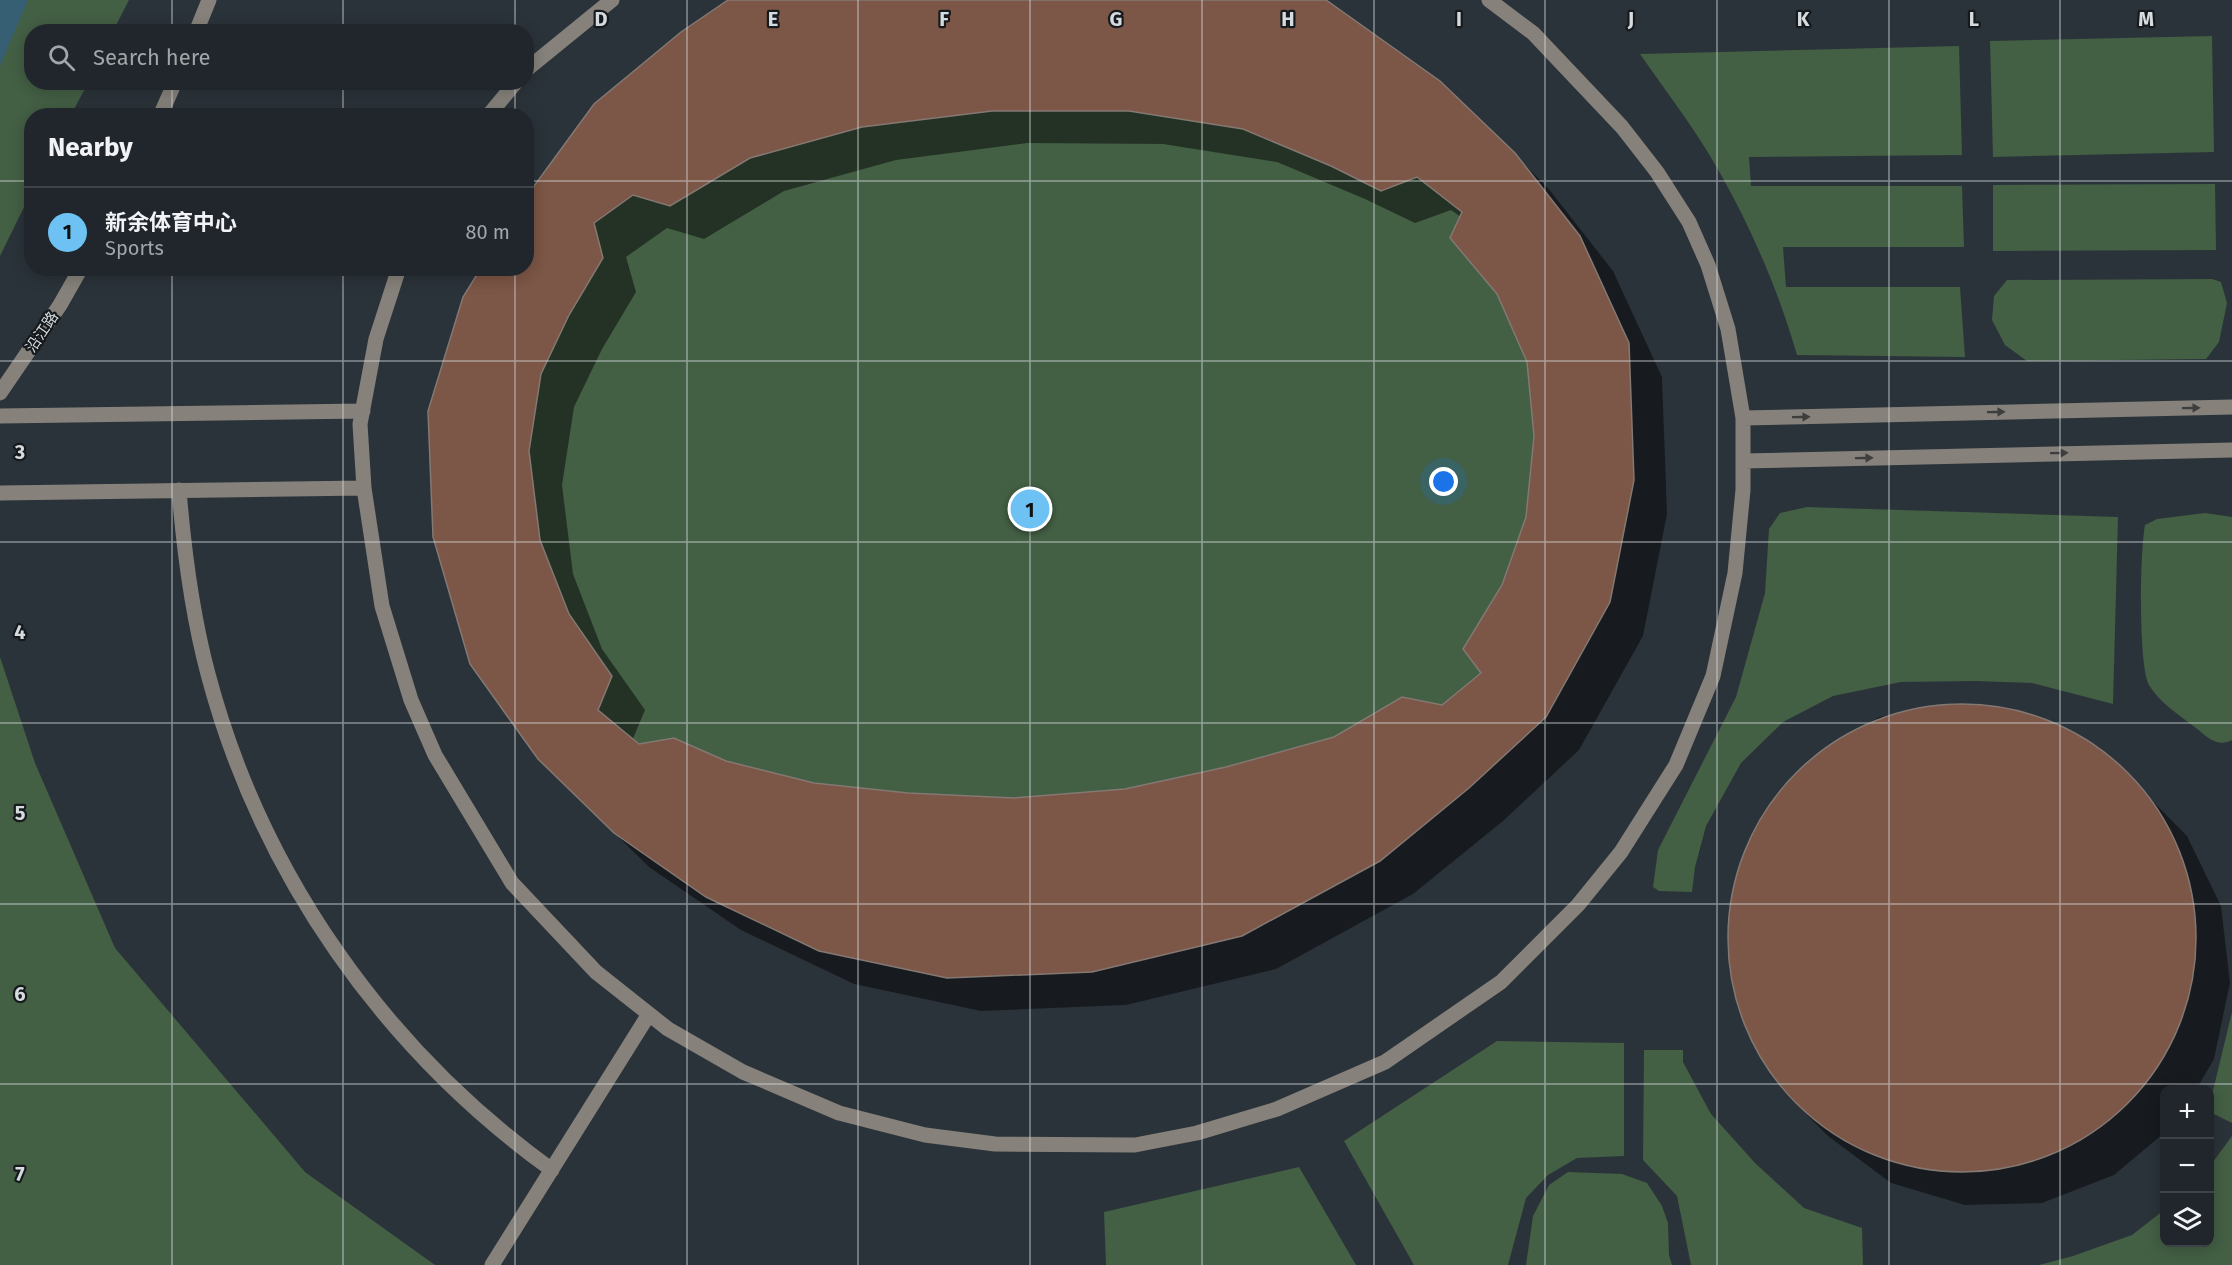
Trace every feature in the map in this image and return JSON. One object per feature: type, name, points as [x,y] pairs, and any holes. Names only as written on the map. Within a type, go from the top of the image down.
[{"type":"street","points":[[199,24],[209,0]]},
{"type":"street","points":[[534,63],[612,0]]},
{"type":"street","points":[[396,276],[376,339],[360,424],[364,488],[382,606],[411,700],[435,755],[512,883],[596,972],[668,1029],[743,1072],[839,1113],[926,1135],[994,1144],[1136,1145],[1197,1133],[1277,1109],[1385,1062],[1501,982],[1578,905],[1621,852],[1676,765],[1713,676],[1735,573],[1743,490],[1743,418],[1728,329],[1708,265],[1689,222],[1657,172],[1622,127],[1533,33],[1489,0]]},
{"type":"street","points":[[164,108],[171,90]]},
{"type":"street","points":[[495,108],[509,90]]},
{"type":"street","name":"沿江路","points":[[0,393],[60,305],[76,276]]},
{"type":"street","points":[[1743,418],[2232,407]]},
{"type":"street","points":[[0,416],[363,411]]},
{"type":"street","points":[[1743,461],[2232,450]]},
{"type":"street","points":[[0,493],[364,488]]},
{"type":"street","points":[[179,490],[192,605],[208,673],[228,741],[250,795],[285,868],[353,976],[394,1026],[437,1073],[483,1116],[552,1170]]},
{"type":"street","points":[[492,1265],[649,1014]]},
{"type":"green space","points":[[0,0],[129,0],[117,24],[24,24],[24,90],[84,90],[75,108],[24,108],[24,207],[0,256]]},
{"type":"green space","points":[[728,0],[1326,0],[1440,81],[1515,153],[1580,236],[1629,343],[1634,480],[1610,602],[1546,717],[1469,788],[1380,861],[1242,936],[1092,972],[947,978],[819,951],[706,897],[614,833],[538,759],[470,664],[463,297],[476,276],[534,276],[534,187],[594,104],[681,32]]},
{"type":"green space","points":[[2212,36],[2214,152],[1993,157],[1990,41]]},
{"type":"green space","points":[[1959,46],[1962,155],[1749,157],[1751,186],[1962,186],[1964,247],[1783,247],[1786,287],[1960,287],[1965,357],[1797,355],[1773,285],[1732,195],[1702,142],[1640,54]]},
{"type":"green space","points":[[2215,184],[2216,250],[1993,251],[1993,185]]},
{"type":"green space","points":[[2212,279],[2221,282],[2227,303],[2219,342],[2206,359],[2027,361],[2005,345],[1992,320],[1994,296],[2007,280]]},
{"type":"green space","points":[[1807,507],[2118,517],[2113,704],[2032,683],[1975,681],[1901,682],[1833,696],[1783,722],[1741,763],[1706,826],[1695,867],[1692,892],[1659,891],[1653,887],[1658,850],[1736,697],[1765,593],[1769,529],[1780,513]]},
{"type":"green space","points":[[2205,513],[2232,517],[2232,740],[2222,743],[2209,738],[2158,697],[2149,685],[2143,655],[2141,581],[2145,525],[2157,519]]},
{"type":"green space","points":[[0,657],[35,763],[115,948],[305,1172],[435,1265],[0,1265]]},
{"type":"green space","points":[[2232,1012],[2232,1123],[2214,1114],[2214,1086]]},
{"type":"green space","points":[[1497,1041],[1624,1043],[1624,1156],[1577,1158],[1548,1175],[1526,1198],[1508,1265],[1414,1265],[1344,1141]]},
{"type":"green space","points":[[1644,1050],[1683,1050],[1683,1062],[1711,1114],[1755,1163],[1804,1208],[1862,1228],[1863,1265],[1691,1265],[1677,1196],[1643,1160]]},
{"type":"green space","points":[[2232,1136],[2232,1265],[2039,1265],[2073,1256],[2132,1235],[2160,1213],[2160,1247],[2214,1247],[2214,1161]]},
{"type":"green space","points":[[1299,1167],[1356,1265],[1106,1265],[1104,1212]]},
{"type":"green space","points":[[1568,1172],[1622,1174],[1647,1183],[1662,1206],[1668,1223],[1669,1255],[1672,1265],[1526,1265],[1533,1216],[1549,1185]]},
{"type":"water","points":[[0,0],[28,0],[0,66]]},
{"type":"building","points":[[728,0],[1326,0],[1440,81],[1515,153],[1580,236],[1629,343],[1634,480],[1610,602],[1546,717],[1469,788],[1380,861],[1242,936],[1092,972],[947,978],[819,951],[706,897],[614,833],[538,759],[470,664],[433,537],[428,411],[463,297],[476,276],[534,276],[534,186],[594,104],[681,32]],"holes":[[[992,111],[1129,111],[1243,129],[1331,166],[1381,191],[1417,177],[1462,212],[1450,238],[1497,294],[1527,362],[1534,436],[1526,517],[1502,585],[1463,649],[1481,673],[1442,705],[1402,697],[1334,737],[1226,767],[1125,789],[1014,798],[908,793],[814,783],[726,761],[674,738],[639,744],[598,710],[612,676],[569,614],[540,540],[529,451],[541,374],[569,315],[603,258],[594,223],[633,195],[670,206],[750,158],[862,127]]]},
{"type":"building","points":[[1962,704],[2008,708],[2052,722],[2092,743],[2128,772],[2157,808],[2178,848],[2192,892],[2196,938],[2192,984],[2178,1028],[2157,1068],[2128,1104],[2092,1133],[2052,1154],[2008,1168],[1962,1172],[1916,1168],[1872,1154],[1832,1133],[1796,1104],[1767,1068],[1746,1028],[1732,984],[1728,938],[1732,892],[1746,848],[1767,808],[1796,772],[1832,743],[1872,722],[1916,708]]},
{"type":"place","name":"新余体育中心","points":[[1030,509]]}]
